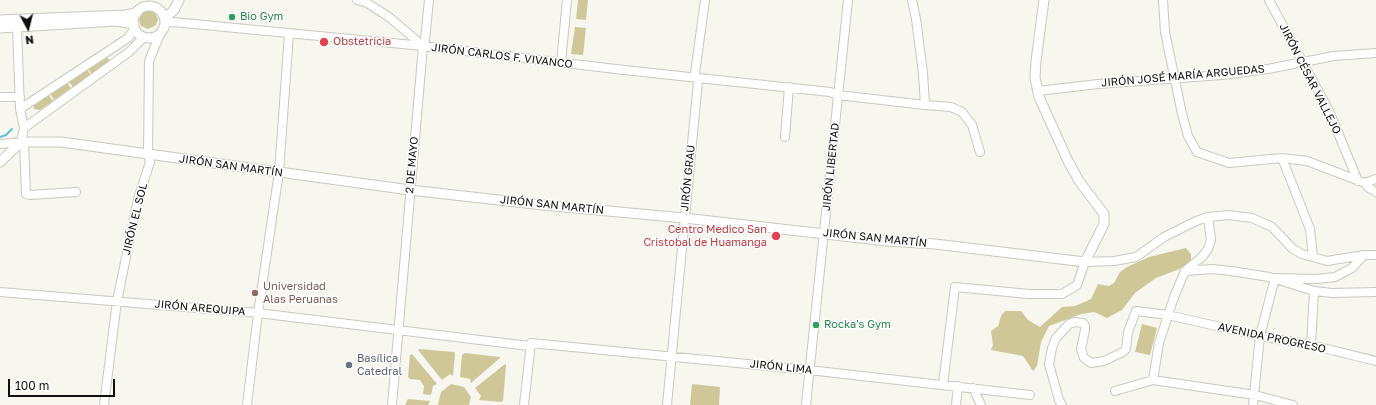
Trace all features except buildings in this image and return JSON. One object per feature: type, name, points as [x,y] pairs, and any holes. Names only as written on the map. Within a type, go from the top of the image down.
[{"type":"street","points":[[20,110],[128,38],[144,0]]},
{"type":"street","points":[[24,128],[129,52],[144,37],[155,37],[160,34],[165,21],[174,10],[179,0]]},
{"type":"street","points":[[357,0],[389,17],[423,46]]},
{"type":"street","name":"2 DE MAYO","points":[[392,405],[423,46],[430,0]]},
{"type":"street","points":[[560,63],[567,0]]},
{"type":"street","name":"JIRÓN GRAU","points":[[667,405],[698,81],[695,73],[705,0]]},
{"type":"street","name":"JIRÓN LIBERTAD","points":[[806,405],[848,0]]},
{"type":"street","points":[[912,0],[922,66],[925,106]]},
{"type":"street","points":[[943,384],[955,287],[1029,294],[1062,294],[1077,285],[1085,262],[1104,224],[1104,214],[1079,181],[1068,161],[1039,97],[1036,78],[1036,61],[1044,0]]},
{"type":"street","points":[[1163,0],[1165,32],[1174,78],[1188,136],[1197,152],[1229,163],[1282,158],[1307,161],[1369,186],[1376,179]]},
{"type":"street","name":"JIRÓN CÉSAR VALLEJO","points":[[1269,0],[1369,186]]},
{"type":"street","points":[[0,20],[125,15],[138,12],[146,7],[154,7],[161,11],[165,21]]},
{"type":"street","points":[[0,28],[116,21],[134,26],[144,37]]},
{"type":"street","name":"JIRÓN CARLOS F. VIVANCO","points":[[165,21],[423,46],[560,63],[789,87],[925,106],[951,107],[962,112],[972,125],[980,152]]},
{"type":"street","points":[[17,27],[20,110],[24,128],[22,142],[26,194],[76,192]]},
{"type":"street","name":"JIRÓN EL SOL","points":[[104,405],[117,301],[138,199],[150,162],[148,154],[149,61],[160,34]]},
{"type":"street","points":[[247,405],[258,313],[279,172],[290,34]]},
{"type":"street","name":"JIRÓN JOSÉ MARÍA ARGUEDAS","points":[[1038,91],[1222,75],[1268,69],[1334,56],[1376,53]]},
{"type":"street","points":[[785,138],[789,87]]},
{"type":"street","points":[[0,97],[20,97]]},
{"type":"street","points":[[0,144],[22,142]]},
{"type":"street","points":[[0,162],[22,142]]},
{"type":"street","name":"JIRÓN SAN MARTÍN","points":[[22,142],[62,142],[410,190],[543,206],[684,218],[887,241],[935,244],[1085,262]]},
{"type":"street","points":[[1282,158],[1310,229],[1313,257]]},
{"type":"street","points":[[1085,262],[1114,261],[1136,257],[1164,237],[1196,221],[1208,217],[1236,215],[1252,218],[1272,227],[1293,249],[1302,254],[1327,260],[1364,255],[1376,255]]},
{"type":"street","points":[[1153,380],[1159,343],[1185,271],[1202,257],[1208,249],[1211,240],[1208,217]]},
{"type":"street","points":[[1185,271],[1213,269],[1275,278],[1316,279],[1335,277],[1352,268],[1364,255]]},
{"type":"street","points":[[1275,278],[1314,291],[1332,293],[1376,292]]},
{"type":"street","points":[[1253,405],[1260,336],[1275,278]]},
{"type":"street","points":[[1311,345],[1314,291]]},
{"type":"street","name":"JIRÓN AREQUIPA","points":[[0,292],[258,313],[530,344]]},
{"type":"street","name":"AVENIDA PROGRESO","points":[[1062,405],[1050,372],[1050,356],[1056,338],[1066,327],[1075,322],[1083,323],[1086,326],[1081,344],[1084,358],[1092,362],[1104,361],[1126,349],[1128,332],[1136,311],[1168,315],[1260,336],[1311,345],[1376,361]]},
{"type":"street","points":[[524,405],[530,344]]},
{"type":"street","name":"JIRÓN LIMA","points":[[530,344],[809,370],[1030,395]]},
{"type":"street","points":[[1115,391],[1153,380],[1255,395],[1292,405]]},
{"type":"street","points":[[956,405],[958,386]]},
{"type":"street","points":[[974,388],[981,405]]},
{"type":"shaded area","points":[[578,0],[588,0],[586,20],[576,19]]},
{"type":"shaded area","points":[[149,10],[155,13],[158,19],[156,25],[148,29],[141,26],[139,20],[142,12]]},
{"type":"shaded area","points":[[575,27],[586,28],[583,55],[571,54]]},
{"type":"shaded area","points":[[106,56],[110,61],[92,75],[88,68]]},
{"type":"shaded area","points":[[87,69],[91,75],[73,87],[69,82]]},
{"type":"shaded area","points":[[67,83],[71,88],[54,100],[50,93]]},
{"type":"shaded area","points":[[48,94],[53,101],[40,110],[34,109],[33,103]]},
{"type":"shaded area","points":[[1186,248],[1191,254],[1191,260],[1182,268],[1156,278],[1135,293],[1122,310],[1107,318],[1094,312],[1081,314],[1049,326],[1041,342],[1037,366],[1033,371],[1023,356],[991,350],[993,345],[991,331],[998,326],[1001,316],[1005,311],[1021,311],[1028,320],[1040,327],[1062,307],[1075,306],[1091,299],[1098,284],[1109,286],[1114,283],[1120,272],[1127,267],[1149,257]]},
{"type":"shaded area","points":[[1142,324],[1157,328],[1150,355],[1135,352]]},
{"type":"shaded area","points":[[418,350],[454,352],[453,376],[450,374],[442,380]]},
{"type":"shaded area","points":[[465,353],[500,358],[471,383],[470,379],[460,377],[462,355]]},
{"type":"shaded area","points":[[412,354],[437,384],[433,386],[431,395],[423,394],[424,386],[420,380],[410,379],[408,377],[410,355]]},
{"type":"shaded area","points":[[505,364],[503,401],[479,400],[481,396],[475,388]]},
{"type":"shaded area","points":[[451,384],[464,387],[471,397],[469,405],[438,405],[441,392]]},
{"type":"shaded area","points":[[692,384],[720,387],[719,405],[690,405]]},
{"type":"shaded area","points":[[408,399],[430,401],[428,405],[405,405]]},
{"type":"waterway","points":[[0,137],[6,135],[12,129]]},
{"type":"place","name":"Bio Gym","points":[[232,17]]},
{"type":"place","name":"Obstetricia","points":[[324,42]]},
{"type":"place","name":"Centro Medico San Cristobal de Huamanga","points":[[776,236]]},
{"type":"place","name":"Universidad Alas Peruanas","points":[[255,293]]},
{"type":"place","name":"Rocka's Gym","points":[[816,325]]},
{"type":"place","name":"Basílica Catedral","points":[[349,365]]}]
